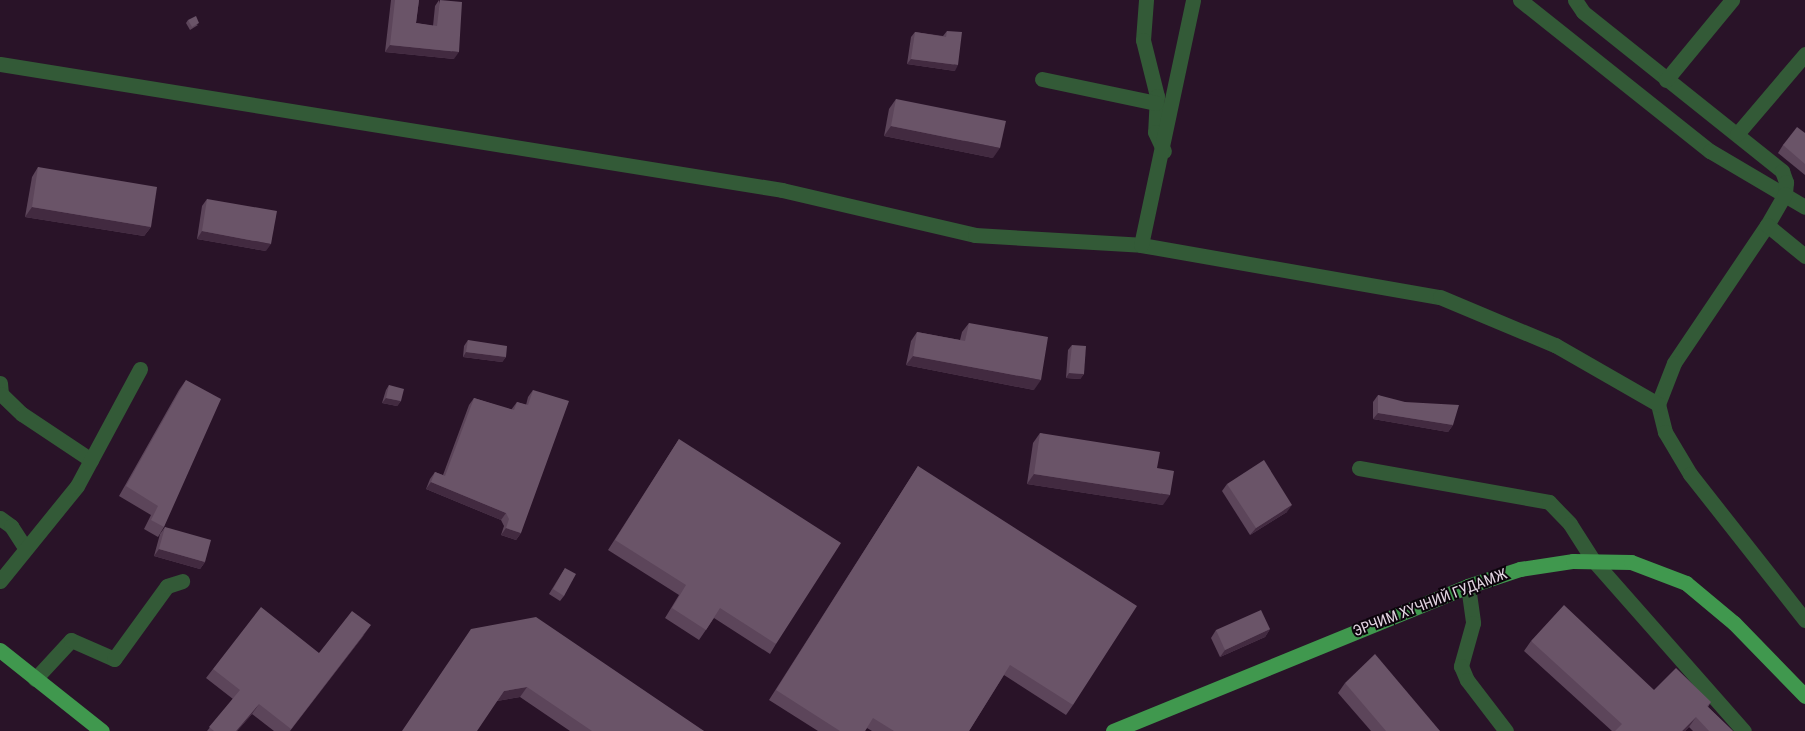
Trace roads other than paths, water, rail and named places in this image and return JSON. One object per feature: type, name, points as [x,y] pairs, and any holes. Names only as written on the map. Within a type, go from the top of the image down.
[{"type":"main road","name":"ЭРЧИМ ХҮЧНИЙ ГУДАМЖ","points":[[1113,731],[1468,586],[1536,565],[1593,560],[1638,564],[1686,583],[1734,623],[1805,696]]},
{"type":"main road","points":[[0,650],[102,731]]},
{"type":"street","points":[[1146,0],[1143,40],[1156,103],[1155,132],[1164,151]]},
{"type":"street","points":[[1141,245],[1164,151],[1193,0]]},
{"type":"street","points":[[1520,0],[1710,152],[1805,207]]},
{"type":"street","points":[[1575,0],[1583,12],[1782,172],[1785,194],[1767,225],[1674,363],[1658,404],[1665,432],[1690,474],[1805,620]]},
{"type":"street","points":[[1666,80],[1732,0]]},
{"type":"street","points":[[1737,134],[1805,54]]},
{"type":"street","points":[[0,64],[782,190],[975,235],[1141,245],[1440,297],[1555,345],[1658,404]]},
{"type":"street","points":[[1042,79],[1156,103]]},
{"type":"street","points":[[1767,225],[1805,256]]},
{"type":"street","points":[[0,581],[76,486],[140,369]]},
{"type":"street","points":[[0,383],[1,394],[22,414],[91,460]]},
{"type":"street","points":[[1359,468],[1549,502],[1570,524],[1593,560],[1744,731]]},
{"type":"street","points":[[0,518],[12,526],[26,548]]},
{"type":"street","points":[[35,679],[71,640],[114,659],[166,586],[182,581]]},
{"type":"street","points":[[1468,586],[1473,623],[1461,666],[1467,680],[1506,731]]}]
